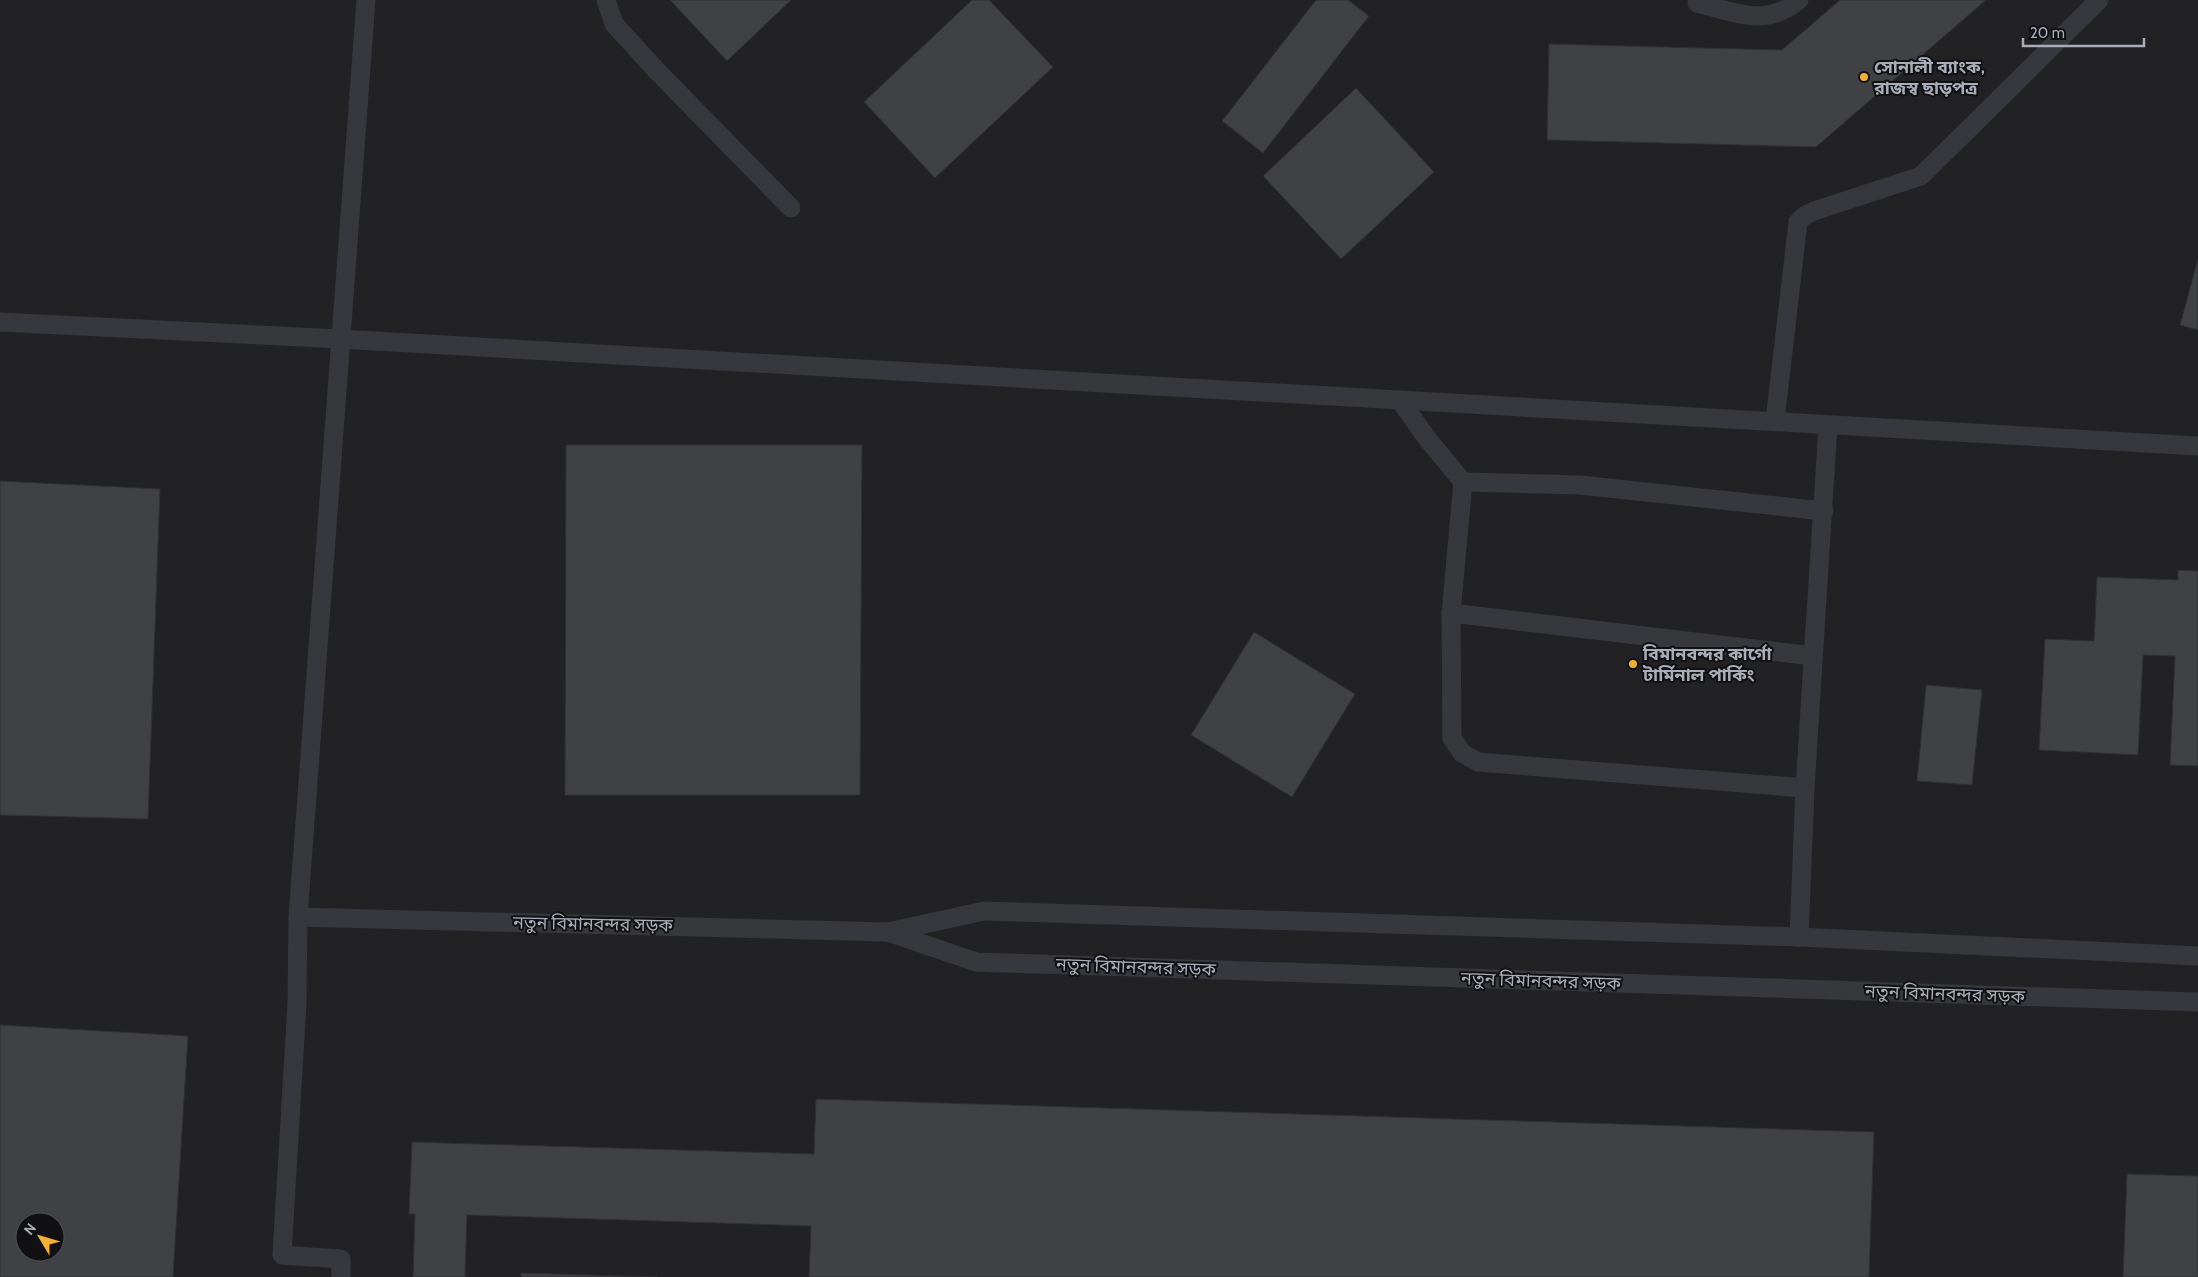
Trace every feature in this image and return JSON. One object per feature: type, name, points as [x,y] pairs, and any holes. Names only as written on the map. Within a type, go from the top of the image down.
[{"type":"lane","points":[[341,1277],[341,1259],[282,1255],[297,1003],[298,917],[366,0]]},
{"type":"lane","points":[[606,0],[614,24],[657,72],[791,208]]},
{"type":"lane","points":[[1697,3],[1748,16],[1764,17],[1789,9],[1800,0]]},
{"type":"lane","points":[[1775,421],[1798,222],[1814,211],[1921,176],[2099,0]]},
{"type":"lane","points":[[0,322],[340,339],[2198,446]]},
{"type":"lane","points":[[1400,400],[1426,437],[1463,482],[1452,613],[1452,738],[1462,753],[1478,762],[1805,788]]},
{"type":"lane","points":[[1799,937],[1805,788],[1828,425]]},
{"type":"lane","points":[[1463,482],[1580,486],[1824,511]]},
{"type":"lane","points":[[1452,613],[1813,656]]},
{"type":"lane","name":"নতুন বিমানবন্দর সড়ক","points":[[298,917],[888,932],[984,911],[1799,937],[2198,956]]},
{"type":"lane","name":"নতুন বিমানবন্দর সড়ক","points":[[888,932],[976,962],[2198,1002]]},
{"type":"shaded area","points":[[0,0],[2198,0],[2198,1277],[0,1277]]},
{"type":"building","points":[[670,0],[791,0],[727,61]]},
{"type":"building","points":[[972,0],[989,0],[1053,67],[935,178],[864,102]]},
{"type":"building","points":[[1316,0],[1348,0],[1369,16],[1263,153],[1222,121]]},
{"type":"building","points":[[1840,0],[1986,0],[1816,147],[1547,140],[1549,44],[1782,50]]},
{"type":"building","points":[[1356,88],[1434,172],[1341,259],[1263,176]]},
{"type":"building","points":[[2198,259],[2198,330],[2180,325]]},
{"type":"building","points":[[566,445],[862,445],[860,795],[565,795]]},
{"type":"building","points":[[0,481],[160,489],[148,819],[0,815]]},
{"type":"building","points":[[2178,570],[2198,571],[2198,766],[2170,765],[2175,656],[2143,655],[2138,755],[2039,750],[2045,639],[2094,641],[2097,577],[2178,580]]},
{"type":"building","points":[[1254,632],[1355,694],[1292,797],[1191,735]]},
{"type":"building","points":[[1926,685],[1982,690],[1972,785],[1917,781]]},
{"type":"building","points":[[0,1025],[188,1036],[173,1277],[0,1277]]},
{"type":"building","points":[[816,1099],[1874,1132],[1869,1277],[809,1277],[811,1226],[467,1215],[465,1277],[413,1277],[415,1214],[409,1214],[412,1142],[814,1154]]},
{"type":"building","points":[[2127,1174],[2198,1176],[2198,1277],[2123,1277]]},
{"type":"building","points":[[521,1273],[658,1277],[521,1277]]},
{"type":"place","name":"সোনালী ব্যাংক, রাজস্ব ছাড়পত্র","points":[[1864,77]]},
{"type":"place","name":"বিমানবন্দর কার্গো টার্মিনাল পার্কিং","points":[[1633,664]]}]
